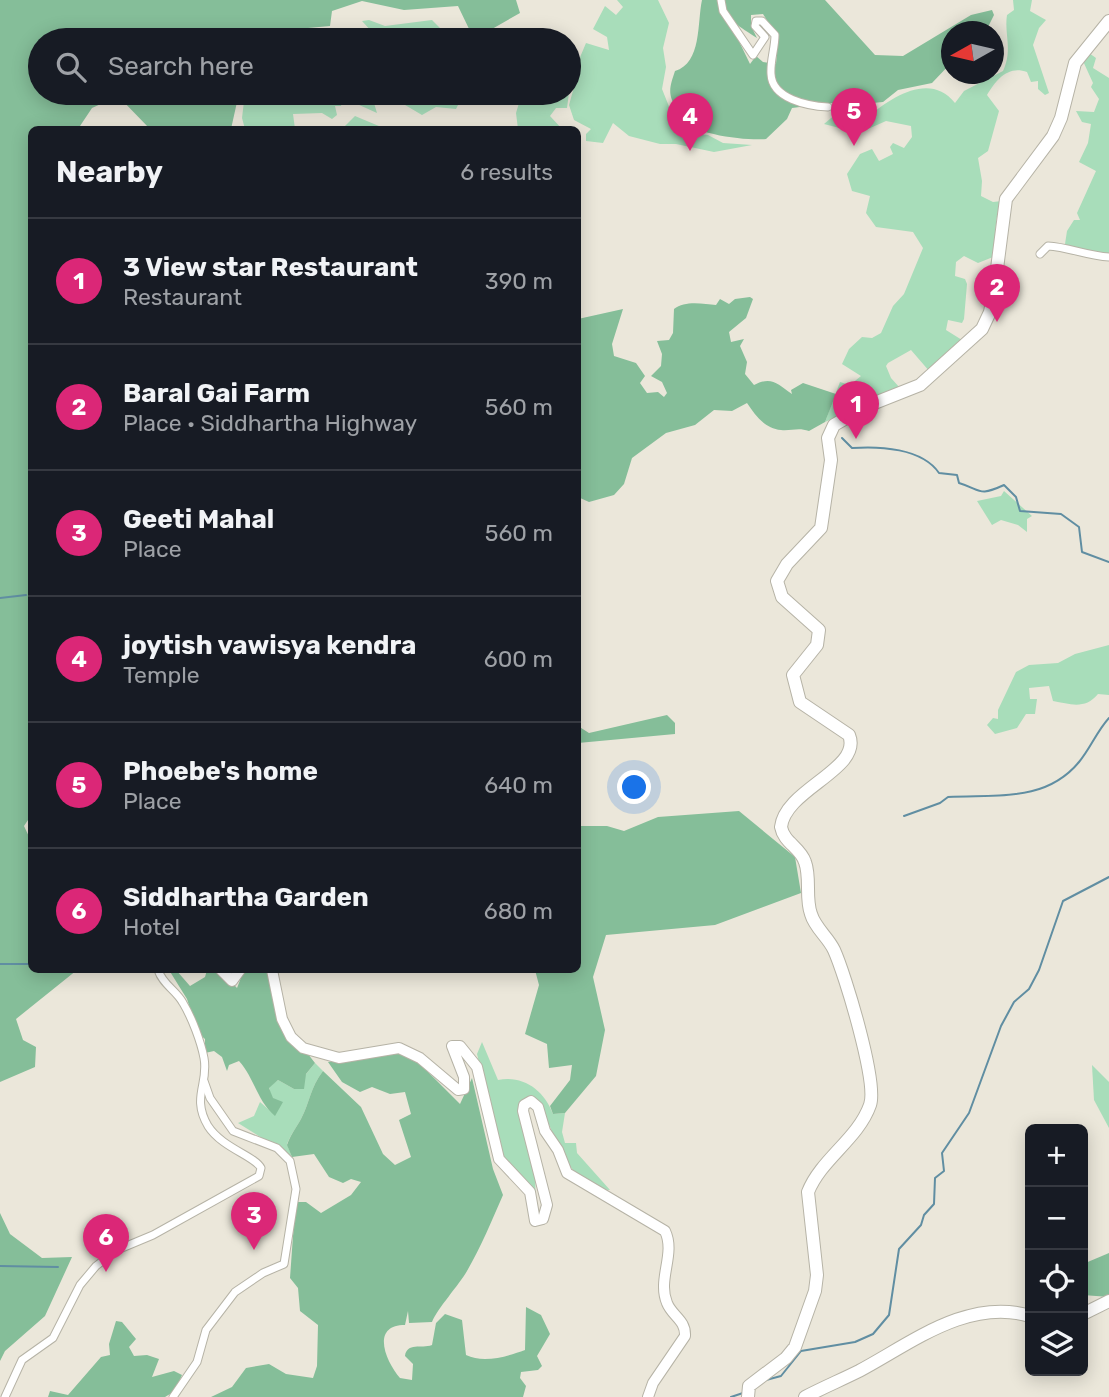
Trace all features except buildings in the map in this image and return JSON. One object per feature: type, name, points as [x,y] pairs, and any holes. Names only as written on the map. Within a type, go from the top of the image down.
[{"type":"highway","points":[[748,1397],[749,1386],[786,1358],[795,1347],[817,1282],[808,1192],[815,1179],[856,1129],[872,1099],[865,1057],[840,965],[830,943],[810,912],[806,863],[784,837],[781,827],[797,796],[836,769],[848,756],[852,742],[841,729],[800,702],[793,675],[817,645],[819,630],[782,597],[776,581],[787,564],[821,527],[831,460],[828,438],[834,425],[867,406],[920,385],[982,329],[990,312],[1006,199],[1052,136],[1061,118],[1075,63],[1109,21]]},
{"type":"highway","points":[[1085,1313],[1109,1301]]},
{"type":"highway","points":[[804,1397],[915,1339],[968,1316],[1000,1312],[1025,1315]]},
{"type":"main road","points":[[225,973],[232,981],[238,973]]},
{"type":"main road","points":[[273,973],[282,1019],[295,1042],[310,1051],[339,1058],[399,1048],[420,1058],[458,1090],[464,1089],[466,1082],[453,1046],[460,1046],[477,1068],[499,1159],[530,1192],[535,1221],[543,1219],[547,1205],[524,1119],[524,1105],[531,1101],[538,1107],[545,1131],[558,1150],[568,1173],[665,1231],[670,1245],[665,1273],[666,1300],[684,1325],[685,1336],[653,1383],[648,1397]]},
{"type":"street","points":[[721,0],[723,11],[753,55],[765,37],[755,26],[756,21],[762,21],[775,35],[771,77],[776,89],[789,99],[828,107]]},
{"type":"street","points":[[1040,254],[1048,246],[1056,246],[1084,255],[1109,257]]},
{"type":"street","points":[[159,973],[165,985],[183,1002],[204,1058],[204,1080],[210,1098],[233,1130],[285,1154],[294,1171],[296,1189],[284,1264],[263,1273],[235,1292],[206,1330],[197,1362],[173,1397]]},
{"type":"street","points":[[5,1397],[22,1360],[53,1338],[80,1285],[96,1266],[117,1250],[153,1235],[259,1176],[261,1168],[257,1161],[226,1146],[208,1126],[199,1092],[204,1080]]},
{"type":"green space","points":[[0,0],[516,0],[520,13],[494,28],[469,28],[458,6],[404,10],[362,1],[332,11],[330,26],[308,28],[28,28],[28,105],[98,105],[92,108],[80,126],[28,126],[28,820],[24,826],[28,834],[28,973],[73,973],[16,1019],[23,1040],[36,1047],[35,1067],[0,1082]]},
{"type":"green space","points":[[617,0],[658,0],[669,23],[663,48],[666,67],[662,89],[672,114],[697,134],[708,135],[723,143],[752,145],[714,152],[676,144],[660,144],[629,136],[613,123],[603,143],[586,141],[586,134],[591,129],[574,120],[569,105],[581,105],[581,55],[586,43],[609,50],[607,37],[593,29],[605,6],[616,15],[623,7]]},
{"type":"green space","points":[[702,0],[719,0],[750,64],[756,56],[763,62],[776,64],[778,38],[763,14],[751,15],[751,26],[757,38],[730,18],[722,0],[825,0],[875,55],[903,56],[941,33],[941,74],[932,83],[898,90],[883,102],[840,106],[831,103],[792,108],[787,119],[766,139],[720,136],[687,123],[682,117],[680,106],[676,107],[670,94],[675,71],[690,60],[697,41]]},
{"type":"green space","points":[[1013,0],[1032,0],[1030,11],[1046,20],[1039,28],[1033,45],[1049,93],[1045,95],[1038,89],[1038,81],[1031,82],[1027,72],[1020,70],[1004,74],[1008,49],[1007,15],[1014,10]]},
{"type":"green space","points":[[992,10],[994,15],[991,21],[961,21],[971,15]]},
{"type":"green space","points":[[369,20],[385,26],[432,20],[440,28],[368,28],[362,21]]},
{"type":"green space","points":[[1089,53],[1096,58],[1093,68],[1109,78],[1109,255],[1076,251],[1065,244],[1067,231],[1074,220],[1080,220],[1077,213],[1096,171],[1079,162],[1088,143],[1091,124],[1082,122],[1076,111],[1094,112],[1099,99],[1091,87],[1093,83],[1083,61]]},
{"type":"green space","points":[[978,84],[994,84],[987,95],[999,111],[988,151],[978,158],[982,181],[981,196],[993,202],[1002,201],[997,214],[993,257],[978,263],[964,256],[956,262],[955,276],[965,279],[967,284],[964,319],[962,323],[948,320],[946,330],[962,340],[930,372],[911,350],[888,363],[886,366],[891,378],[900,388],[825,422],[840,382],[850,385],[861,376],[842,364],[849,349],[862,337],[872,338],[881,333],[893,306],[904,294],[923,248],[913,232],[876,227],[866,213],[870,196],[852,191],[847,174],[860,154],[872,149],[879,161],[893,154],[890,147],[893,143],[904,148],[912,137],[911,126],[886,121],[859,133],[824,124],[837,113],[868,117],[911,90],[935,89],[955,103],[964,91]]},
{"type":"green space","points":[[127,105],[236,105],[232,126],[147,126]]},
{"type":"green space","points":[[244,105],[341,105],[335,106],[337,115],[332,119],[322,113],[293,114],[295,126],[244,126]]},
{"type":"green space","points":[[359,105],[375,105],[377,113]]},
{"type":"green space","points":[[405,105],[458,105],[456,109],[436,107],[422,115]]},
{"type":"green space","points":[[518,105],[567,105],[567,108],[556,108],[550,116],[559,126],[518,126],[516,113]]},
{"type":"green space","points":[[355,116],[379,126],[345,126]]},
{"type":"green space","points":[[720,299],[729,304],[735,299],[753,299],[746,318],[729,332],[731,342],[744,339],[740,346],[747,362],[745,374],[754,385],[770,381],[792,394],[791,390],[803,383],[836,394],[825,422],[809,431],[781,430],[765,424],[747,403],[732,411],[714,410],[695,425],[666,433],[632,458],[624,484],[614,495],[589,502],[581,498],[581,318],[623,309],[612,344],[614,356],[636,363],[645,376],[640,383],[647,393],[658,392],[664,397],[667,393],[662,382],[651,376],[661,366],[662,354],[657,341],[669,340],[673,333],[674,309],[689,304],[716,305]]},
{"type":"green space","points":[[1004,491],[1032,516],[1027,519],[1027,532],[1018,525],[1001,520],[992,525],[977,501],[1001,496]]},
{"type":"green space","points":[[1109,645],[1109,695],[1098,694],[1083,704],[1071,704],[1053,701],[1049,686],[1029,688],[1030,699],[1037,699],[1035,714],[1026,714],[1017,728],[995,734],[987,725],[993,718],[998,719],[998,710],[1016,672],[1029,665],[1058,663],[1075,654]]},
{"type":"green space","points":[[667,715],[675,723],[675,734],[581,743],[581,728],[589,733]]},
{"type":"green space","points":[[739,811],[795,857],[801,893],[715,925],[606,935],[593,977],[605,1030],[596,1076],[565,1113],[553,1114],[550,1106],[570,1080],[572,1065],[549,1068],[547,1044],[525,1034],[539,985],[536,973],[581,973],[581,826],[607,826],[624,831],[658,817]]},
{"type":"green space","points":[[171,973],[179,973],[190,986],[205,977],[206,973],[223,973],[237,988],[243,973],[270,973],[275,1012],[315,1063],[306,1074],[304,1089],[294,1089],[278,1080],[269,1088],[273,1098],[283,1102],[275,1116],[264,1104],[239,1061],[229,1065],[227,1071],[222,1057],[214,1051],[205,1053],[205,1039],[198,1033],[187,999]]},
{"type":"green space","points":[[482,1042],[498,1080],[524,1082],[538,1091],[553,1114],[565,1113],[562,1132],[565,1143],[576,1143],[577,1153],[610,1190],[595,1187],[572,1169],[536,1099],[520,1102],[535,1174],[536,1211],[534,1195],[503,1161],[477,1054]]},
{"type":"green space","points":[[397,1050],[418,1062],[460,1104],[472,1078],[493,1169],[503,1195],[472,1262],[432,1322],[409,1323],[408,1311],[405,1325],[387,1331],[384,1346],[390,1363],[400,1378],[412,1380],[413,1364],[405,1356],[406,1352],[412,1347],[432,1345],[436,1323],[445,1314],[462,1320],[466,1355],[488,1359],[525,1350],[526,1307],[541,1315],[550,1334],[537,1356],[542,1366],[538,1370],[521,1372],[520,1378],[526,1386],[523,1397],[211,1397],[232,1387],[246,1368],[269,1364],[286,1374],[313,1378],[317,1366],[318,1325],[300,1311],[298,1288],[290,1278],[295,1208],[298,1202],[306,1202],[321,1213],[351,1195],[361,1182],[351,1179],[343,1183],[329,1177],[314,1154],[292,1157],[287,1145],[323,1071],[361,1107],[383,1154],[395,1165],[411,1157],[399,1120],[411,1114],[405,1092],[390,1094],[372,1087],[360,1092],[342,1082],[328,1062],[376,1056]]},
{"type":"green space","points":[[315,1063],[323,1071],[287,1144],[292,1157],[238,1123],[254,1116],[260,1102],[275,1115],[269,1087],[278,1080],[294,1089]]},
{"type":"green space","points":[[1092,1065],[1109,1082],[1109,1128],[1094,1100]]},
{"type":"green space","points":[[0,1213],[10,1234],[42,1258],[72,1257],[45,1316],[5,1351],[0,1361]]},
{"type":"green space","points":[[1109,1253],[1109,1297],[1088,1295],[1088,1262]]},
{"type":"green space","points":[[116,1321],[122,1322],[136,1339],[129,1347],[134,1356],[147,1355],[159,1359],[152,1377],[174,1371],[182,1375],[175,1391],[165,1397],[48,1397],[50,1391],[68,1395],[101,1357],[110,1355],[109,1344]]},
{"type":"waterway","points":[[842,438],[852,448],[887,448],[922,458],[939,473],[957,475],[959,483],[980,491],[989,491],[1004,485],[1016,497],[1020,511],[1061,514],[1079,527],[1082,552],[1109,562]]},
{"type":"waterway","points":[[0,598],[26,595]]},
{"type":"waterway","points":[[904,816],[940,803],[948,797],[1018,794],[1051,784],[1066,775],[1079,762],[1109,718]]},
{"type":"waterway","points":[[766,1380],[781,1376],[801,1351],[855,1342],[873,1334],[889,1315],[899,1249],[921,1225],[924,1215],[934,1204],[935,1178],[944,1171],[942,1153],[969,1113],[1001,1026],[1014,1002],[1029,989],[1039,970],[1063,901],[1109,877]]},
{"type":"waterway","points":[[0,964],[28,964]]},
{"type":"waterway","points":[[0,1266],[58,1267]]},
{"type":"waterway","points":[[731,1397],[743,1393]]},
{"type":"place","name":"Phoebe's home","points":[[854,146]]},
{"type":"place","name":"joytish vawisya kendra","points":[[690,151]]},
{"type":"place","name":"Baral Gai Farm","points":[[997,322]]},
{"type":"place","name":"3 View star Restaurant","points":[[856,439]]},
{"type":"place","name":"Geeti Mahal","points":[[254,1250]]},
{"type":"place","name":"Siddhartha Garden","points":[[106,1272]]}]
